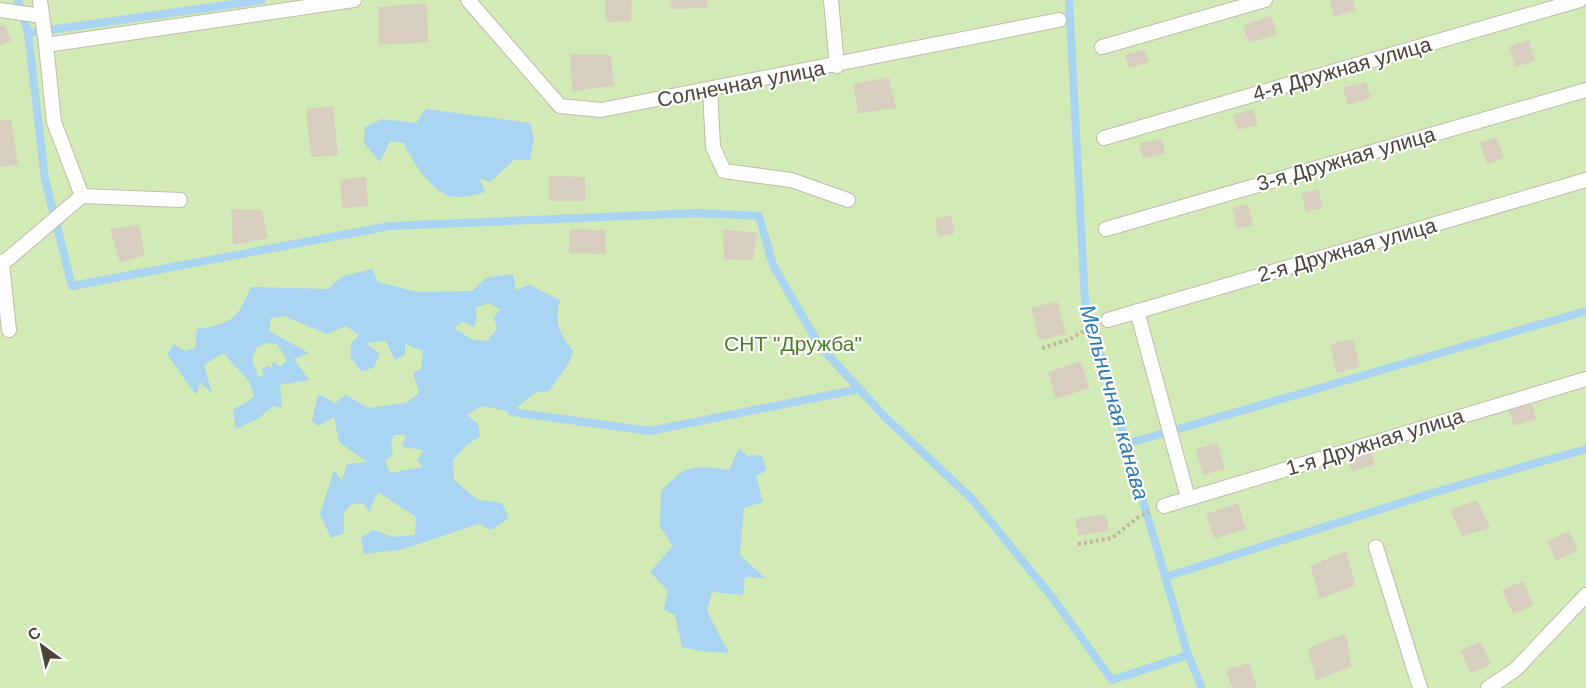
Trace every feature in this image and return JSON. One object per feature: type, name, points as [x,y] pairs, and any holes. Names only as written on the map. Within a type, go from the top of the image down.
[{"type":"lane","points":[[40,0],[54,122],[82,196]]},
{"type":"lane","points":[[46,45],[354,0]]},
{"type":"lane","name":"Солнечная улица","points":[[468,0],[560,106],[601,110],[837,66],[1059,20]]},
{"type":"lane","points":[[831,0],[837,66]]},
{"type":"lane","points":[[1102,47],[1265,0]]},
{"type":"lane","name":"4-я Дружная улица","points":[[1104,138],[1580,0]]},
{"type":"lane","points":[[0,10],[42,16]]},
{"type":"lane","points":[[710,90],[712,147],[724,171],[791,180],[848,200]]},
{"type":"lane","name":"3-я Дружная улица","points":[[1106,229],[1586,90]]},
{"type":"lane","name":"2-я Дружная улица","points":[[1108,320],[1586,180]]},
{"type":"lane","points":[[9,330],[1,263],[82,196],[180,200]]},
{"type":"lane","points":[[1137,311],[1188,498]]},
{"type":"lane","name":"1-я Дружная улица","points":[[1164,506],[1586,379]]},
{"type":"lane","points":[[1376,547],[1420,688]]},
{"type":"lane","points":[[1488,688],[1516,669],[1586,595]]},
{"type":"path","points":[[1042,348],[1068,340],[1108,320]]},
{"type":"path","points":[[1078,544],[1112,538],[1137,518],[1164,506]]},
{"type":"green space","name":"СНТ \"Дружба\"","points":[[0,0],[1586,0],[1586,688],[0,688]]},
{"type":"water","points":[[426,109],[530,123],[534,138],[530,160],[514,160],[490,182],[479,178],[485,192],[461,197],[451,196],[442,193],[426,179],[404,143],[390,141],[380,162],[364,143],[365,127],[382,119],[416,123]]},
{"type":"water","points":[[372,269],[378,282],[417,292],[472,291],[486,278],[513,274],[516,290],[529,285],[560,300],[559,327],[573,351],[569,363],[549,391],[534,393],[512,412],[481,406],[467,415],[478,424],[480,436],[466,446],[453,460],[454,480],[478,500],[502,503],[509,518],[491,530],[479,524],[404,549],[364,554],[361,538],[373,530],[393,537],[415,535],[416,517],[378,492],[369,512],[363,503],[350,505],[344,513],[344,533],[331,538],[320,514],[334,470],[342,481],[347,464],[367,462],[339,442],[334,417],[318,426],[312,421],[318,394],[335,403],[346,395],[368,408],[406,403],[419,393],[413,372],[421,369],[423,351],[405,344],[405,355],[395,360],[386,341],[366,343],[380,354],[373,368],[361,371],[350,357],[352,342],[359,335],[346,326],[327,334],[284,316],[271,318],[269,331],[309,353],[294,359],[309,380],[280,385],[282,408],[273,406],[259,418],[236,429],[233,410],[254,397],[249,381],[223,353],[204,365],[212,393],[200,383],[196,395],[167,354],[174,344],[184,351],[195,348],[197,329],[218,325],[232,318],[242,306],[251,287],[328,289],[343,276]],"holes":[[[489,303],[500,309],[494,318],[497,329],[487,341],[473,340],[454,328],[463,321],[474,327],[477,317],[475,308]],[[266,343],[277,344],[287,360],[280,367],[274,361],[273,369],[267,366],[262,369],[264,375],[258,377],[252,358],[257,347]],[[394,435],[406,435],[402,447],[424,450],[417,460],[423,467],[390,473],[385,461],[393,455],[391,443]]]},
{"type":"water","points":[[739,448],[747,456],[761,455],[767,470],[756,476],[763,502],[744,508],[740,555],[765,578],[745,577],[743,595],[712,592],[707,611],[729,653],[682,647],[675,615],[664,609],[668,591],[650,572],[673,546],[660,527],[661,492],[684,471],[698,467],[729,470]]},
{"type":"building","points":[[605,0],[632,0],[631,21],[606,22]]},
{"type":"building","points":[[670,0],[707,0],[707,8],[672,9]]},
{"type":"building","points":[[1329,0],[1353,0],[1356,10],[1334,17]]},
{"type":"building","points":[[427,3],[428,42],[379,45],[378,7]]},
{"type":"building","points":[[1271,16],[1277,34],[1249,43],[1243,25]]},
{"type":"building","points":[[5,25],[12,41],[0,45],[0,26]]},
{"type":"building","points":[[1529,40],[1535,61],[1515,67],[1509,46]]},
{"type":"building","points":[[1145,49],[1149,62],[1129,68],[1125,55]]},
{"type":"building","points":[[570,54],[611,55],[614,86],[572,91]]},
{"type":"building","points":[[889,77],[896,108],[858,114],[853,84]]},
{"type":"building","points":[[1366,82],[1371,98],[1348,105],[1343,88]]},
{"type":"building","points":[[333,106],[338,155],[311,157],[306,109]]},
{"type":"building","points":[[1253,109],[1258,125],[1238,130],[1233,115]]},
{"type":"building","points":[[11,119],[18,165],[0,167],[0,121]]},
{"type":"building","points":[[1497,137],[1504,158],[1487,164],[1480,143]]},
{"type":"building","points":[[1162,138],[1165,153],[1143,159],[1139,144]]},
{"type":"building","points":[[549,176],[585,177],[585,201],[549,201]]},
{"type":"building","points":[[366,177],[368,206],[342,208],[340,179]]},
{"type":"building","points":[[1318,189],[1323,208],[1306,212],[1301,193]]},
{"type":"building","points":[[1248,204],[1253,225],[1237,229],[1232,208]]},
{"type":"building","points":[[231,209],[262,210],[268,238],[233,245]]},
{"type":"building","points":[[951,215],[955,233],[938,237],[935,219]]},
{"type":"building","points":[[139,225],[145,255],[120,263],[110,229]]},
{"type":"building","points":[[570,229],[606,230],[606,254],[569,253]]},
{"type":"building","points":[[723,229],[757,233],[753,260],[724,259]]},
{"type":"building","points":[[1057,301],[1066,334],[1039,340],[1031,308]]},
{"type":"building","points":[[1353,339],[1360,367],[1336,373],[1330,344]]},
{"type":"building","points":[[1081,361],[1089,388],[1056,399],[1048,372]]},
{"type":"building","points":[[1532,404],[1536,419],[1514,426],[1509,411]]},
{"type":"building","points":[[1218,443],[1225,469],[1203,475],[1196,449]]},
{"type":"building","points":[[1370,448],[1375,464],[1352,472],[1346,456]]},
{"type":"building","points":[[1477,500],[1490,528],[1462,536],[1450,510]]},
{"type":"building","points":[[1238,503],[1246,529],[1214,539],[1206,514]]},
{"type":"building","points":[[1106,514],[1109,531],[1078,536],[1075,519]]},
{"type":"building","points":[[1569,531],[1578,550],[1556,561],[1547,541]]},
{"type":"building","points":[[1346,551],[1356,585],[1320,599],[1310,566]]},
{"type":"building","points":[[1523,581],[1534,605],[1513,614],[1502,590]]},
{"type":"building","points":[[1346,633],[1351,667],[1316,680],[1308,648]]},
{"type":"building","points":[[1480,641],[1491,664],[1471,673],[1460,651]]},
{"type":"building","points":[[1249,663],[1257,688],[1232,688],[1226,670]]},
{"type":"waterway","points":[[18,0],[28,33],[45,179],[72,286],[390,226],[698,213],[759,216],[773,265],[819,345],[885,417],[973,500],[1052,597],[1112,680],[1188,655]]},
{"type":"waterway","points":[[28,33],[262,0]]},
{"type":"waterway","name":"Мельничная канава","points":[[1069,0],[1085,302],[1188,655],[1202,688]]},
{"type":"waterway","points":[[1126,444],[1586,311]]},
{"type":"waterway","points":[[512,412],[650,431],[860,389]]},
{"type":"waterway","points":[[1165,577],[1439,491],[1586,449]]}]
